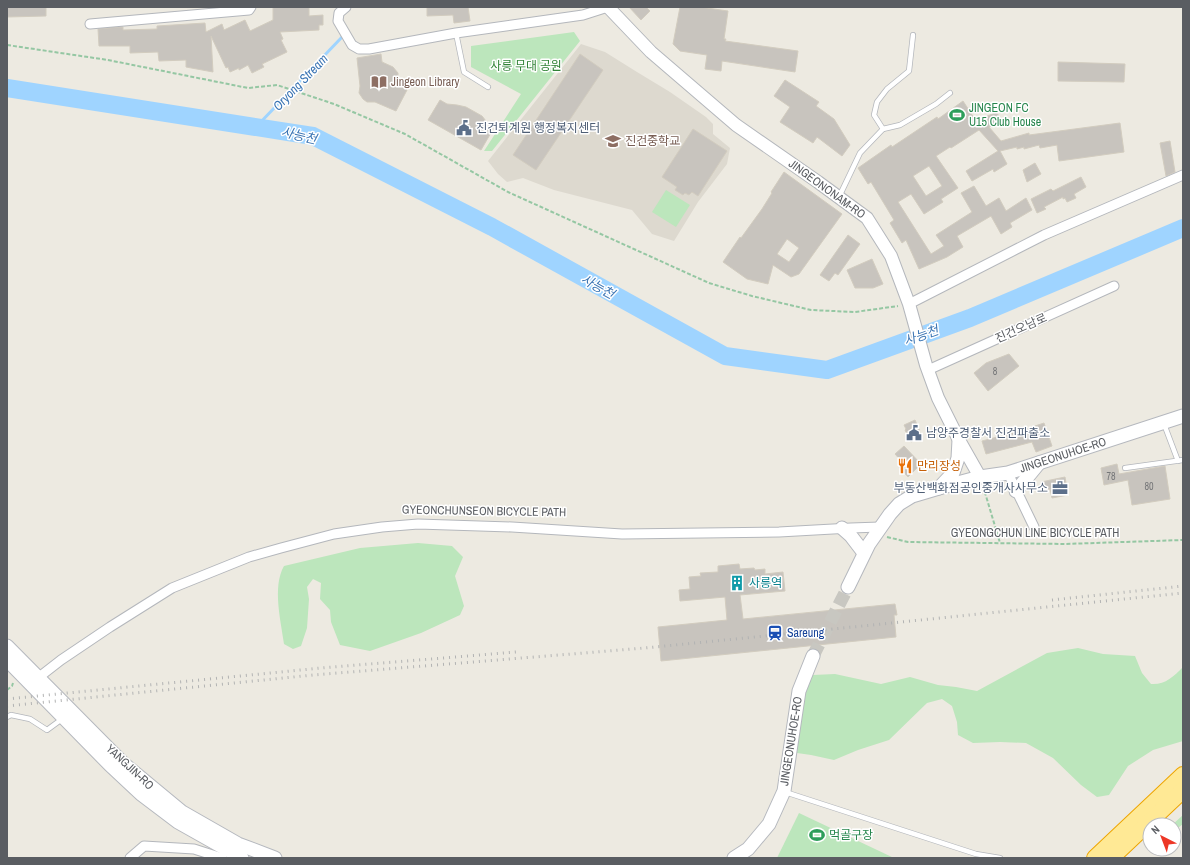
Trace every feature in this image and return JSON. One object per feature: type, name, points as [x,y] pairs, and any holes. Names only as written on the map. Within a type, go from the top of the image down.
[{"type":"highway","points":[[1095,858],[1183,775]]},
{"type":"highway","points":[[1111,858],[1183,790]]},
{"type":"main road","name":"JINGEONUHOE-RO","points":[[848,587],[864,553],[884,532],[898,504],[912,496],[980,477],[1008,473],[1183,416]]},
{"type":"main road","points":[[939,488],[953,473],[958,458],[959,440]]},
{"type":"main road","points":[[1016,491],[1039,462]]},
{"type":"main road","points":[[842,528],[851,536],[864,553]]},
{"type":"main road","name":"YANGJIN-RO","points":[[7,646],[63,717],[110,765],[142,794],[178,822],[242,858]]},
{"type":"main road","name":"JINGEONUHOE-RO","points":[[734,858],[748,849],[769,824],[784,791],[799,691],[813,656]]},
{"type":"main road","name":"YANGJIN-RO","points":[[7,660],[34,681],[124,764],[182,812],[238,844],[275,858]]},
{"type":"street","points":[[90,24],[249,10],[250,7]]},
{"type":"street","points":[[346,7],[339,13],[338,21],[352,45],[359,49],[369,49],[456,33],[583,15],[608,7]]},
{"type":"street","name":"JINGEONONAM-RO","points":[[608,7],[651,52],[736,126],[867,218],[891,256],[910,308],[927,367],[938,398],[980,477]]},
{"type":"street","points":[[910,308],[1044,235],[1183,175]]},
{"type":"street","name":"진건오남로","points":[[927,367],[1114,286]]},
{"type":"street","points":[[1008,473],[1034,528]]},
{"type":"street","points":[[34,681],[61,660],[172,588],[249,557],[334,534],[382,527],[418,524],[519,527],[622,534],[779,532],[842,528],[884,532]]},
{"type":"street","points":[[192,849],[202,836]]},
{"type":"street","points":[[130,858],[144,846],[192,849],[222,858]]},
{"type":"lane","points":[[456,33],[464,72],[488,87]]},
{"type":"lane","points":[[883,129],[874,115],[877,102],[887,89],[910,71],[913,36]]},
{"type":"lane","points":[[839,197],[860,153],[883,129],[900,126],[936,104],[950,93]]},
{"type":"lane","points":[[1125,468],[1181,461],[1163,423]]},
{"type":"lane","points":[[7,716],[11,715],[30,719],[47,730],[63,717]]},
{"type":"lane","points":[[784,791],[976,854],[1000,858]]},
{"type":"path","points":[[7,45],[108,60],[248,88],[277,86],[299,92],[334,104],[405,134],[508,192],[709,283],[752,296],[811,310],[855,312],[910,308]]},
{"type":"path","points":[[980,477],[1000,543]]},
{"type":"path","name":"GYEONGCHUN LINE BICYCLE PATH","points":[[884,532],[908,542],[1065,544],[1183,540]]},
{"type":"path","points":[[7,690],[12,686],[13,681]]},
{"type":"shaded area","name":"진건중학교","points":[[581,44],[605,52],[670,92],[706,117],[713,124],[713,134],[730,148],[727,164],[698,202],[674,241],[652,234],[632,210],[554,190],[523,178],[507,182],[498,174],[488,161]]},
{"type":"green space","name":"사릉 무대 공원","points":[[574,32],[580,41],[492,151],[484,151],[521,94],[471,67],[471,46]]},
{"type":"green space","points":[[666,190],[690,205],[676,227],[652,212]]},
{"type":"green space","points":[[418,543],[452,546],[463,557],[455,576],[464,606],[460,615],[421,633],[370,651],[340,645],[331,622],[330,610],[320,599],[321,583],[313,579],[307,587],[309,599],[307,628],[301,646],[293,649],[284,644],[278,594],[280,574],[284,566],[360,548]]},
{"type":"green space","points":[[1078,648],[1103,654],[1135,656],[1142,673],[1151,684],[1165,682],[1183,667],[1183,741],[1153,750],[1128,766],[1109,795],[1097,797],[1081,785],[1053,758],[1026,743],[973,743],[958,735],[957,722],[952,706],[942,699],[927,703],[889,740],[834,760],[797,753],[803,693],[813,675],[835,674],[881,684],[910,677],[938,685],[977,691],[1047,653]]},
{"type":"green space","name":"먹골구장","points":[[799,813],[894,858],[777,858]]},
{"type":"building","points":[[7,7],[46,7],[46,16],[7,17]]},
{"type":"building","points":[[273,7],[309,7],[309,16],[323,15],[323,25],[319,25],[319,30],[280,32],[283,39],[281,40],[287,52],[262,64],[264,67],[252,73],[248,65],[239,70],[239,68],[230,72],[228,67],[226,68],[211,36],[213,72],[186,67],[186,60],[159,61],[158,52],[130,53],[130,46],[99,46],[98,29],[123,27],[123,30],[157,29],[157,26],[205,23],[206,32],[222,24],[224,30],[245,20],[250,31],[273,20]]},
{"type":"building","points":[[427,7],[468,7],[470,21],[454,23],[453,15],[427,16]]},
{"type":"building","points":[[629,7],[646,7],[650,11],[641,20]]},
{"type":"building","points":[[680,7],[700,7],[728,11],[725,41],[798,51],[795,72],[722,61],[721,71],[705,69],[707,55],[680,51],[673,44]]},
{"type":"building","name":"Jingeon Library","points":[[381,54],[382,62],[393,67],[398,73],[398,84],[407,90],[396,111],[375,102],[367,102],[359,93],[360,86],[357,58]]},
{"type":"building","points":[[580,54],[603,70],[536,170],[513,155]]},
{"type":"building","points":[[1058,62],[1125,64],[1124,82],[1058,81]]},
{"type":"building","points":[[785,80],[819,102],[816,106],[834,119],[850,145],[842,156],[817,137],[813,143],[780,122],[790,107],[774,96]]},
{"type":"building","name":"진건퇴계원 행정복지센터","points":[[440,100],[447,104],[466,107],[482,116],[486,121],[481,124],[492,131],[481,150],[428,120]]},
{"type":"building","points":[[963,101],[976,121],[997,112],[1001,122],[989,127],[1001,141],[1029,133],[1029,135],[1120,123],[1124,152],[1059,161],[1057,145],[1040,148],[1039,145],[1024,149],[1024,147],[1017,149],[1017,147],[1000,151],[1007,164],[994,172],[993,169],[972,181],[966,171],[998,151],[979,130],[936,156],[958,188],[941,199],[943,202],[924,214],[911,194],[898,202],[931,254],[944,246],[936,235],[972,212],[961,193],[974,186],[986,206],[999,198],[1006,211],[1026,198],[1032,210],[1010,223],[1012,227],[1001,234],[991,216],[957,236],[963,247],[947,257],[919,269],[906,240],[902,243],[890,223],[894,220],[871,182],[868,184],[858,168],[891,145],[892,147],[937,117],[938,119]],"holes":[[[929,166],[942,186],[926,196],[913,176]]]},
{"type":"building","points":[[693,129],[727,151],[698,196],[692,192],[689,195],[685,193],[683,195],[675,190],[677,187],[662,177]]},
{"type":"building","points":[[1170,141],[1175,172],[1166,176],[1160,143]]},
{"type":"building","points":[[1035,163],[1041,174],[1027,182],[1023,170]]},
{"type":"building","points":[[784,172],[842,214],[799,274],[791,277],[773,265],[768,284],[747,279],[723,262],[762,209],[772,193],[771,192]],"holes":[[[787,239],[799,248],[789,262],[777,254]]]},
{"type":"building","points":[[1081,177],[1086,187],[1074,194],[1076,198],[1067,202],[1065,198],[1063,199],[1063,197],[1044,207],[1046,209],[1037,213],[1031,199],[1051,189],[1053,191]]},
{"type":"building","points":[[848,235],[860,244],[838,275],[835,273],[829,281],[820,275]]},
{"type":"building","points":[[872,259],[883,284],[873,288],[855,288],[847,270]]},
{"type":"building","points":[[1009,354],[1019,366],[988,391],[974,373],[986,363]]},
{"type":"building","points":[[915,420],[922,436],[911,442],[904,425]]},
{"type":"building","points":[[1044,423],[1052,446],[1036,452],[1032,442],[986,454],[982,441]]},
{"type":"building","points":[[904,446],[921,464],[908,477],[899,467],[903,463],[895,454]]},
{"type":"building","points":[[1117,464],[1119,474],[1165,466],[1170,499],[1132,505],[1128,480],[1104,485],[1101,468]]},
{"type":"building","points":[[1065,477],[1068,495],[1052,498],[1050,489],[1043,491],[1041,482]]},
{"type":"building","points":[[739,564],[740,569],[765,569],[765,574],[783,572],[785,591],[740,595],[743,619],[895,604],[897,615],[894,615],[896,637],[661,661],[658,627],[727,620],[725,597],[680,601],[679,590],[690,589],[689,577],[701,576],[700,573],[718,572],[718,566]]},
{"type":"waterway","name":"Oryong Stream","points":[[256,127],[343,36]]},
{"type":"waterway","name":"사능천","points":[[7,88],[313,136],[492,227],[725,356],[827,370],[970,318],[1183,228]]},
{"type":"tunnel","points":[[813,656],[848,587]]},
{"type":"railway","points":[[1052,600],[1183,586]]},
{"type":"railway","points":[[7,706],[313,675],[645,648],[1183,593]]},
{"type":"railway","points":[[7,699],[321,668],[516,652]]},
{"type":"place","name":"Jingeon Library","points":[[379,82]]},
{"type":"place","name":"JINGEON FC U15 Club House","points":[[957,115]]},
{"type":"place","name":"진건퇴계원 행정복지센터","points":[[464,128]]},
{"type":"place","name":"진건중학교","points":[[613,141]]},
{"type":"place","name":"남양주경찰서 진건파출소","points":[[914,433]]},
{"type":"place","name":"만리장성","points":[[905,466]]},
{"type":"place","name":"부동산백화점공인중개사사무소","points":[[1060,488]]},
{"type":"place","name":"사릉역","points":[[737,583]]},
{"type":"place","name":"Sareung","points":[[775,633]]},
{"type":"place","name":"먹골구장","points":[[817,835]]}]
